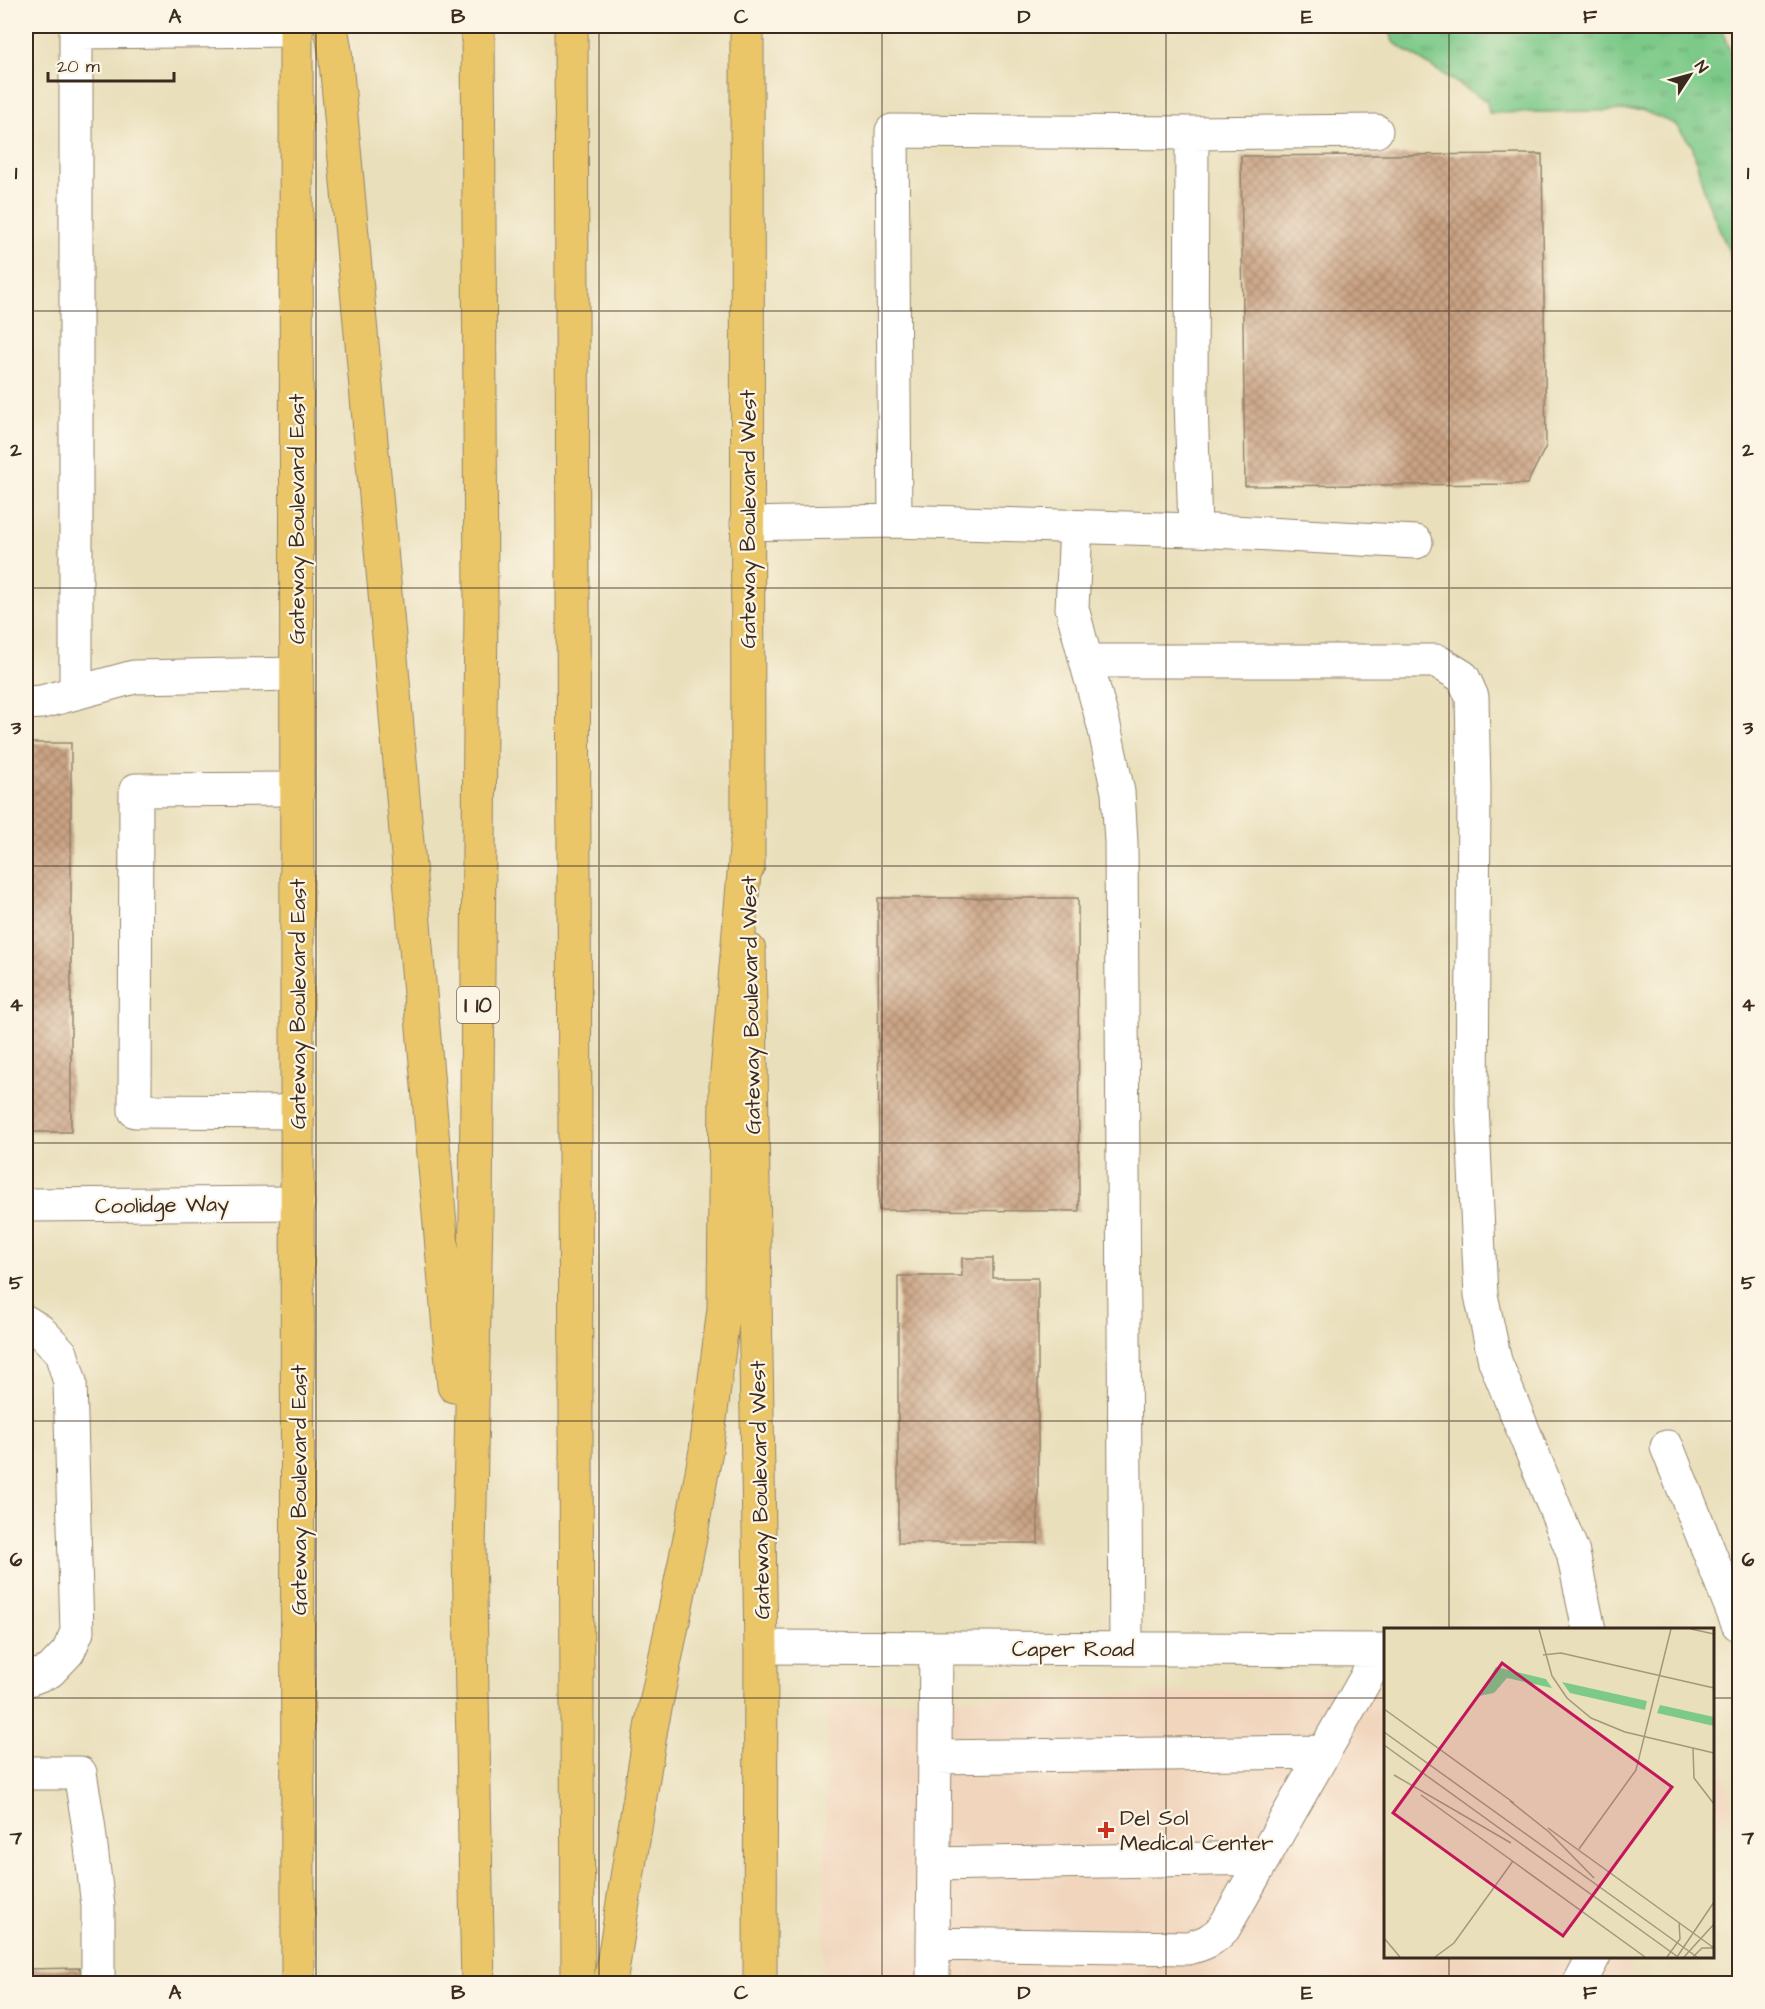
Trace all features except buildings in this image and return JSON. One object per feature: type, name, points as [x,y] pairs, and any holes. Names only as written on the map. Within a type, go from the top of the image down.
[{"type":"main road","points":[[331,26],[391,658],[416,970],[469,1549]]},
{"type":"main road","name":"I 10","points":[[478,26],[481,614],[476,1228],[469,1549],[478,1983]]},
{"type":"main road","points":[[571,26],[578,1983]]},
{"type":"main road","name":"Gateway Boulevard West","points":[[747,26],[747,838],[761,1647],[760,1983]]},
{"type":"main road","name":"Gateway Boulevard East","points":[[296,28],[297,1983]]},
{"type":"main road","points":[[610,1983],[651,1728],[706,1450],[724,1310],[726,1085],[747,838]]},
{"type":"street","points":[[76,693],[76,32],[296,28]]},
{"type":"street","points":[[895,521],[892,131],[1192,133],[1376,130]]},
{"type":"street","points":[[1192,133],[1191,399],[1195,530]]},
{"type":"street","points":[[747,524],[895,521],[1195,530],[1416,542]]},
{"type":"street","points":[[1076,527],[1072,608],[1104,726],[1118,792],[1121,842],[1126,1649]]},
{"type":"street","points":[[1086,661],[1437,661],[1462,677],[1472,697],[1474,727],[1472,1105],[1481,1295],[1495,1361],[1573,1553],[1589,1628]]},
{"type":"street","points":[[26,703],[42,702],[134,677],[296,674]]},
{"type":"street","points":[[297,789],[136,790],[135,1111],[298,1112]]},
{"type":"street","name":"Coolidge Way","points":[[26,1205],[298,1203]]},
{"type":"street","points":[[26,1322],[39,1330],[61,1353],[70,1382],[77,1632],[68,1652],[50,1671],[26,1680]]},
{"type":"street","points":[[1667,1448],[1730,1626]]},
{"type":"street","name":"Caper Road","points":[[761,1647],[1384,1650]]},
{"type":"street","points":[[933,1983],[936,1648]]},
{"type":"street","points":[[933,1944],[1188,1948],[1205,1944],[1220,1933],[1384,1650]]},
{"type":"street","points":[[934,1757],[1324,1752]]},
{"type":"street","points":[[26,1773],[80,1773],[98,1906],[98,1983]]},
{"type":"street","points":[[934,1864],[1264,1858]]},
{"type":"street","points":[[1579,1983],[1593,1958]]},
{"type":"shaded area","name":"Del Sol Medical Center","points":[[1384,1686],[1384,1958],[1635,1958],[1621,1984],[823,1984],[828,1703]]},
{"type":"shaded area","points":[[1714,1736],[1733,1808],[1714,1830]]},
{"type":"green space","points":[[1389,26],[1720,26],[1739,73],[1739,276],[1706,197],[1692,145],[1675,124],[1641,110],[1489,113],[1487,102],[1393,42]]},
{"type":"place","name":"Del Sol Medical Center","points":[[1106,1830]]}]
